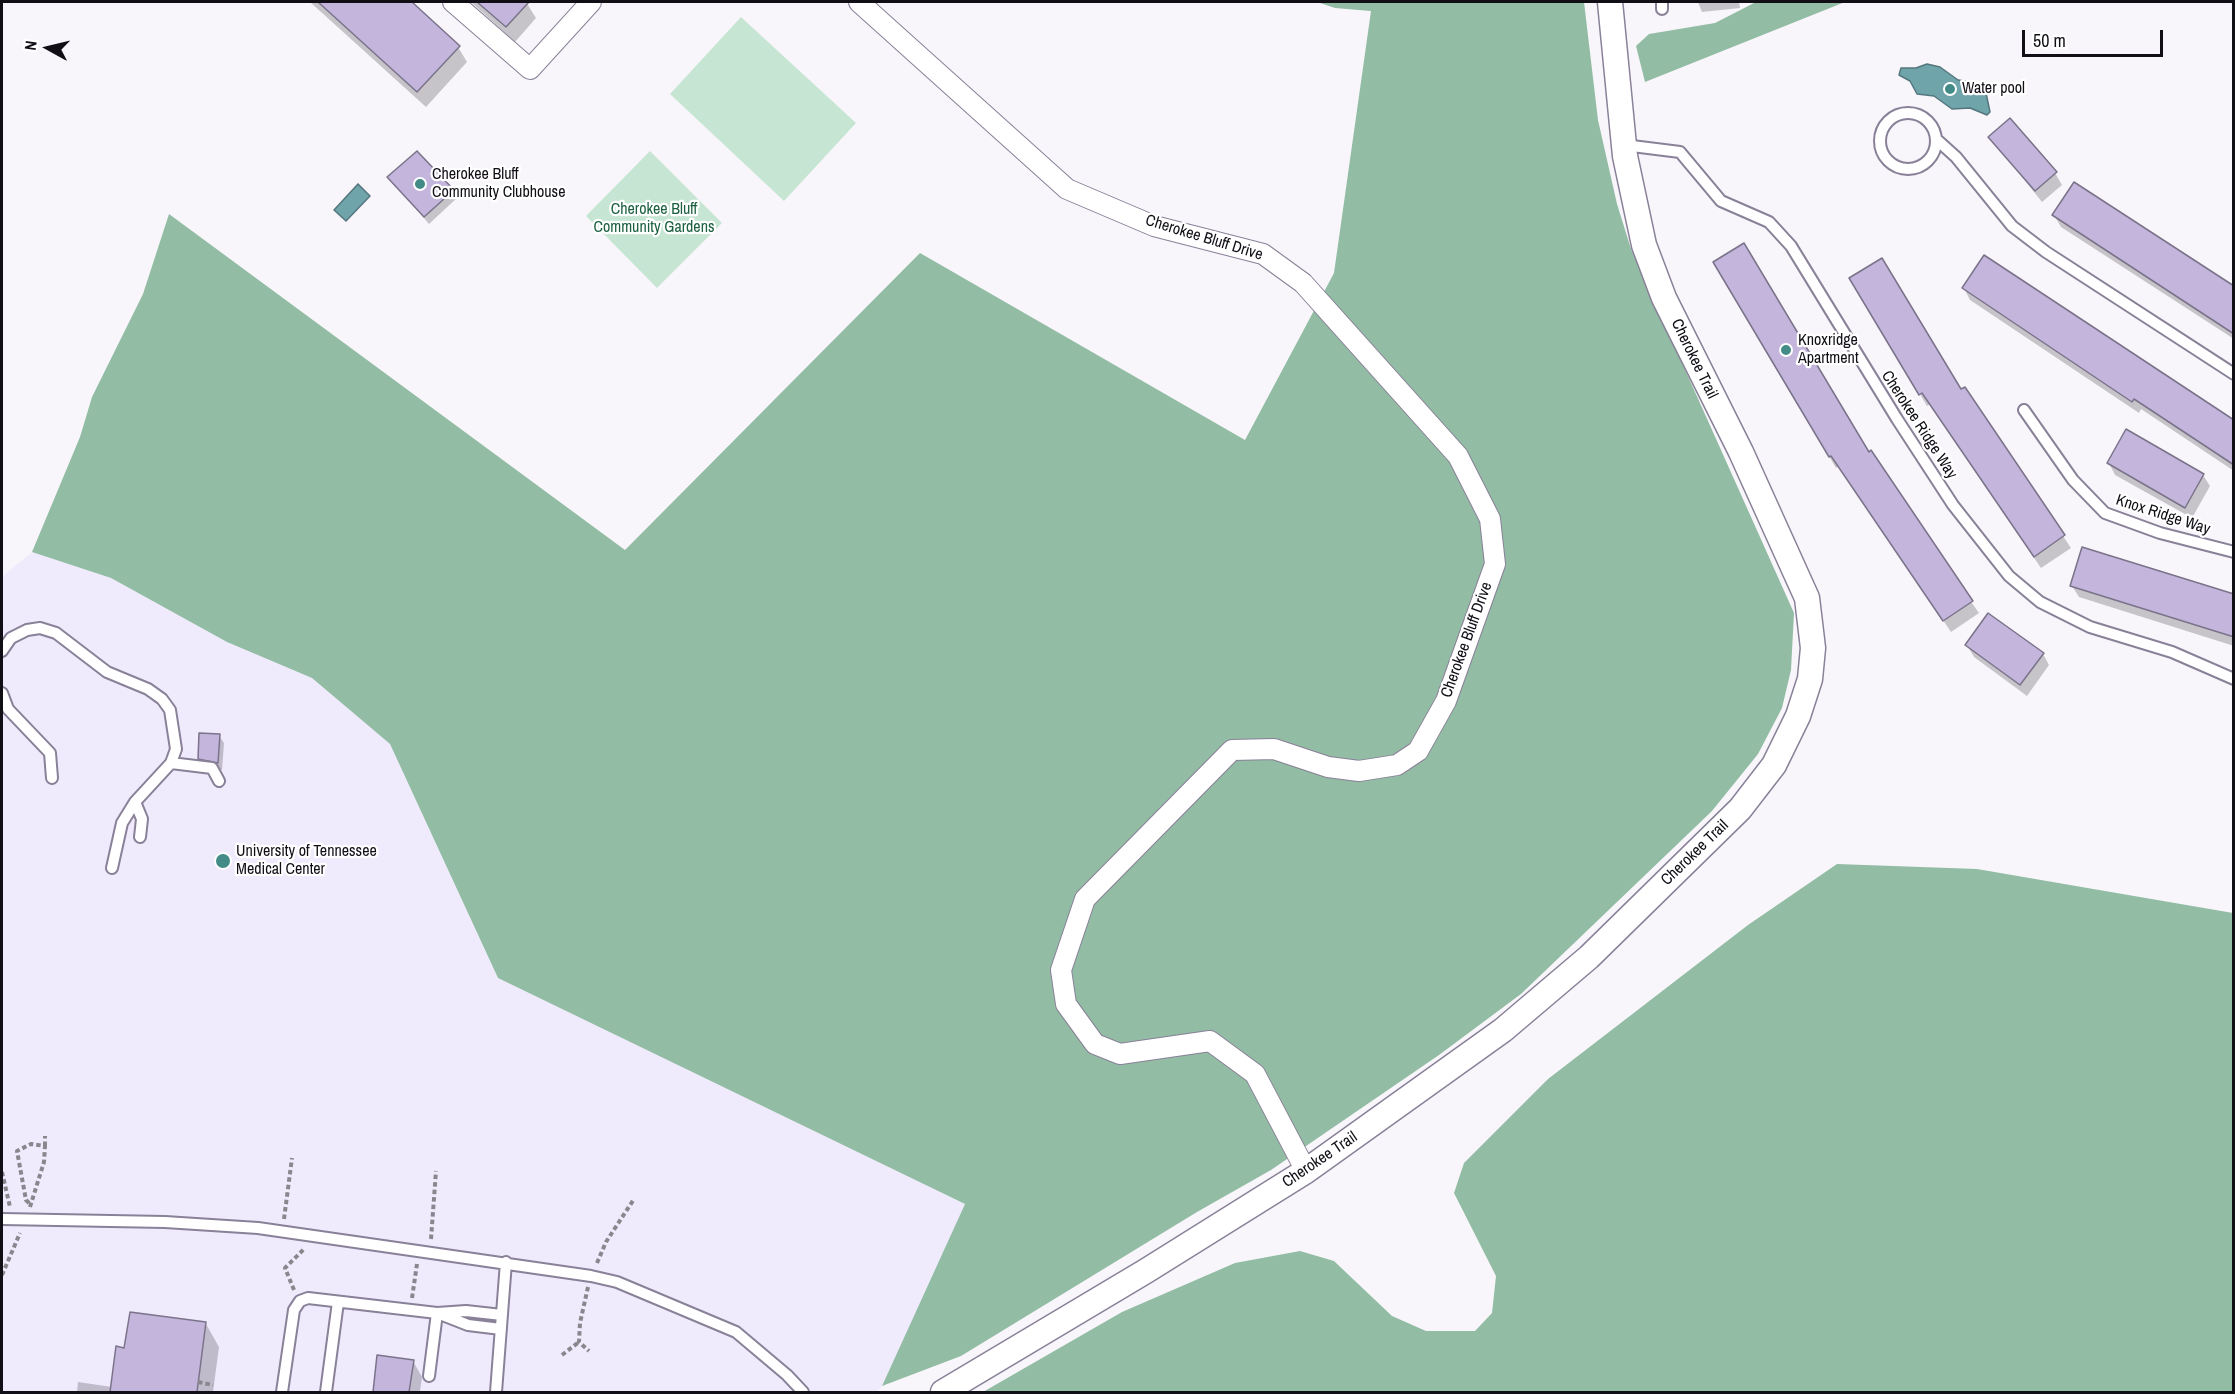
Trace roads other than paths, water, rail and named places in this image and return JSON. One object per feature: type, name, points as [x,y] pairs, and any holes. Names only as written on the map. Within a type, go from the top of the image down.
[{"type":"street","points":[[453,2],[530,69],[591,2]]},
{"type":"street","name":"Cherokee Bluff Drive","points":[[859,2],[1067,189],[1154,225],[1263,254],[1303,283],[1458,456],[1490,519],[1495,564],[1446,700],[1418,751],[1397,765],[1359,771],[1328,767],[1274,749],[1232,750],[1085,899],[1061,970],[1066,1004],[1095,1044],[1119,1054],[1210,1041],[1255,1074],[1306,1171]]},
{"type":"street","name":"Cherokee Trail","points":[[943,1392],[1306,1171],[1503,1030],[1589,957],[1740,809],[1774,765],[1804,703],[1810,679],[1813,648],[1807,598],[1741,452],[1664,298],[1644,245],[1630,191],[1610,2]]},
{"type":"lane","points":[[1936,139],[1930,157],[1915,168],[1896,167],[1883,154],[1880,145],[1880,136],[1889,120],[1905,113],[1914,114],[1929,123],[1936,139],[1956,157],[2012,226],[2046,252],[2234,374]]},
{"type":"lane","name":"Cherokee Ridge Way","points":[[1624,145],[1680,152],[1721,201],[1769,222],[1791,246],[1896,419],[1947,496],[2009,576],[2040,602],[2090,627],[2172,652],[2234,679]]},
{"type":"lane","name":"Knox Ridge Way","points":[[2024,410],[2073,480],[2105,513],[2160,532],[2234,552]]},
{"type":"lane","points":[[2,651],[11,638],[27,630],[40,628],[56,633],[107,672],[148,689],[162,699],[170,710],[176,749],[171,763],[135,802],[122,823],[112,868]]},
{"type":"lane","points":[[2,693],[8,709],[50,753],[52,778]]},
{"type":"lane","points":[[171,763],[212,768],[219,781]]},
{"type":"lane","points":[[135,802],[142,819],[140,837]]},
{"type":"lane","points":[[2,1219],[165,1222],[258,1228],[506,1262],[617,1282],[736,1332],[788,1375],[803,1392]]},
{"type":"lane","points":[[496,1392],[506,1262]]},
{"type":"lane","points":[[282,1392],[294,1310],[300,1301],[308,1298],[437,1313],[466,1311],[502,1315]]},
{"type":"lane","points":[[326,1392],[338,1302]]},
{"type":"lane","points":[[437,1313],[468,1325],[501,1329]]},
{"type":"lane","points":[[429,1376],[437,1313]]},
{"type":"water","name":"Water pool","points":[[1927,64],[1940,67],[1958,80],[1978,83],[1985,88],[1990,112],[1987,115],[1970,108],[1952,109],[1934,96],[1917,94],[1910,81],[1899,75],[1901,68],[1916,68]]},
{"type":"water","points":[[358,184],[370,196],[346,221],[334,210]]},
{"type":"place","name":"Water pool","points":[[1950,89]]},
{"type":"place","name":"Cherokee Bluff Community Clubhouse","points":[[420,184]]},
{"type":"place","name":"Knoxridge Apartment","points":[[1786,350]]},
{"type":"place","name":"University of Tennessee Medical Center","points":[[223,861]]},
{"type":"park label","name":"Cherokee Bluff Community Gardens","points":[[654,219]]}]
